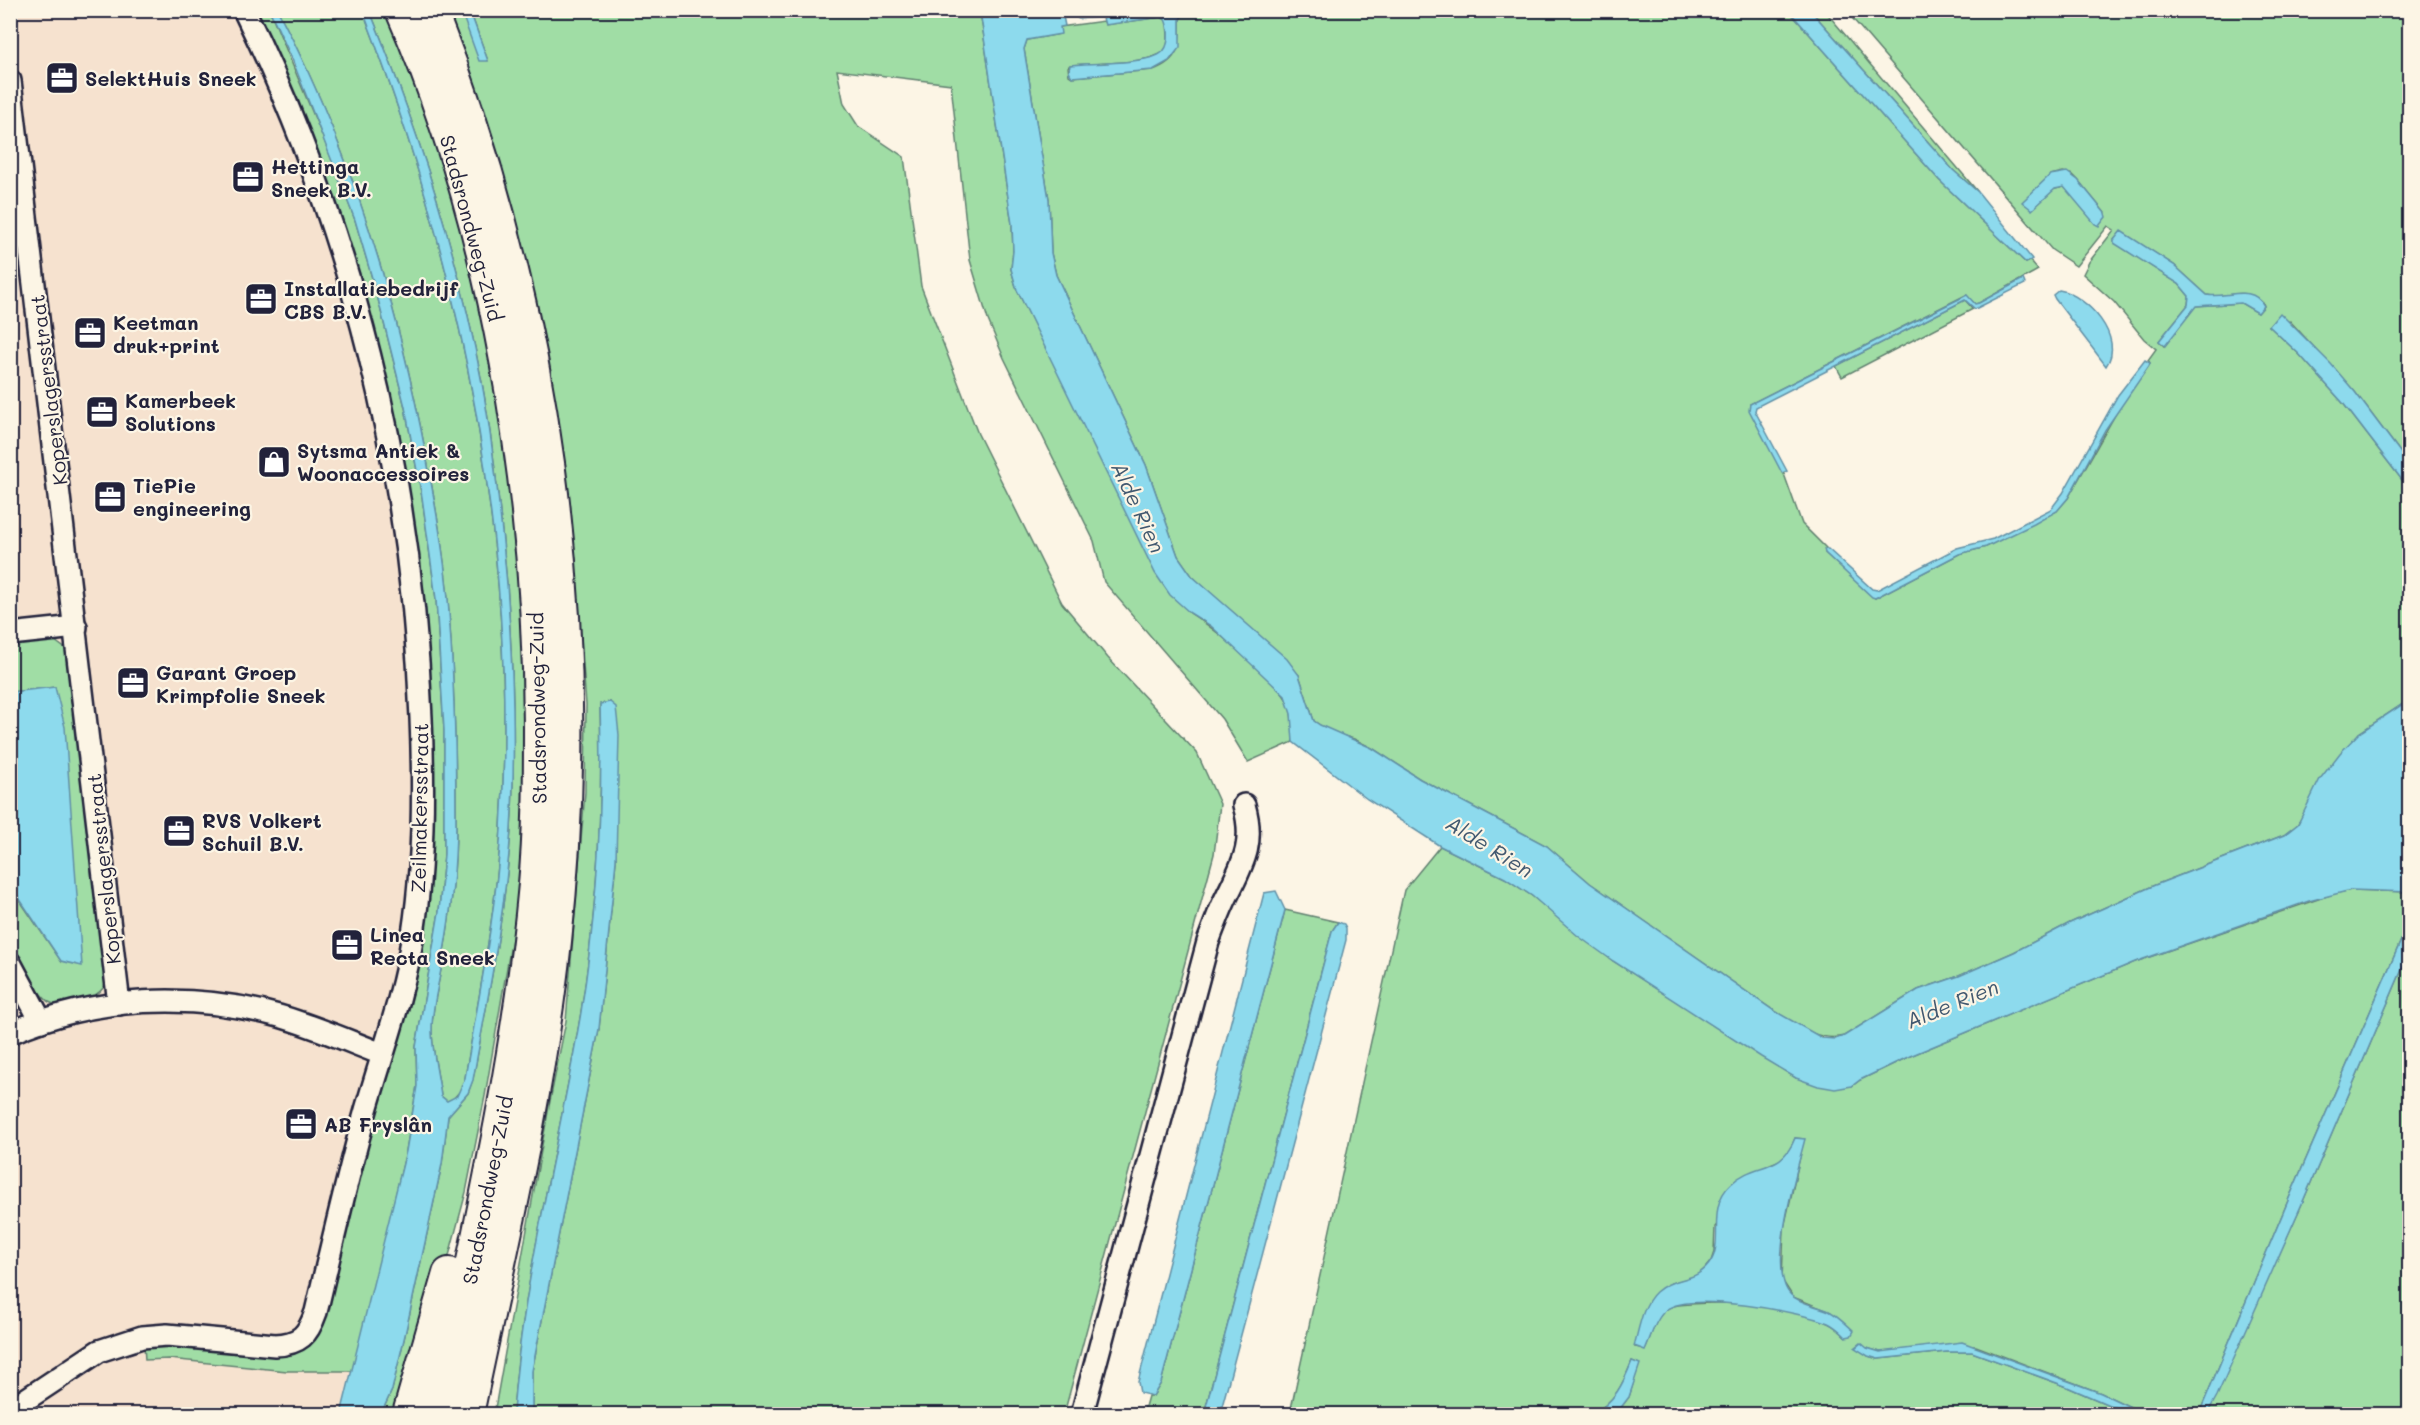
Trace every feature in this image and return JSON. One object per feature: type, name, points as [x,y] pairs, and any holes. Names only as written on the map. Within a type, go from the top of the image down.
[{"type":"highway","name":"Stadsrondweg-Zuid","points":[[402,10],[450,141],[479,239],[515,415],[532,549],[540,666],[540,764],[536,880],[520,1011],[503,1108],[441,1414]]},
{"type":"highway","name":"Stadsrondweg-Zuid","points":[[430,10],[475,137],[525,322],[540,413],[558,551],[565,654],[566,743],[563,851],[555,943],[522,1147],[467,1414]]},
{"type":"highway","points":[[409,1414],[440,1311],[475,1175],[503,1108]]},
{"type":"highway","points":[[489,1414],[520,1224],[522,1147]]},
{"type":"street","name":"Zeilmakersstraat","points":[[10,1410],[99,1352],[142,1337],[166,1335],[275,1346],[289,1345],[302,1337],[310,1327],[315,1312],[349,1172],[399,1002],[413,934],[419,880],[422,755],[416,626],[408,554],[380,400],[352,286],[320,189],[244,10]]},
{"type":"street","name":"Koperslagersstraat","points":[[10,81],[119,1004]]},
{"type":"street","points":[[10,634],[76,627]]},
{"type":"street","points":[[1082,1414],[1208,942],[1243,863],[1249,842],[1250,824],[1244,805]]},
{"type":"street","points":[[10,963],[41,1021]]},
{"type":"street","points":[[10,1033],[41,1021],[119,1004],[182,1000],[246,1008],[292,1020],[382,1054]]},
{"type":"shaded area","points":[[10,11],[276,11],[442,600],[360,1414],[11,1414]]},
{"type":"green space","points":[[252,11],[270,11],[355,220],[377,295],[405,407],[422,497],[436,599],[444,730],[444,854],[439,912],[416,1047],[417,1086],[406,1151],[354,1371],[287,1371],[169,1359],[145,1360],[144,1345],[307,1344],[421,935],[404,477]]},
{"type":"green space","points":[[278,11],[363,11],[398,109],[429,209],[455,310],[476,412],[491,516],[501,620],[504,724],[501,829],[491,923],[465,1078],[461,1090],[452,1100],[447,1101],[441,1096],[432,1029],[451,907],[456,841],[452,656],[439,527],[414,398],[386,284],[328,117]]},
{"type":"green space","points":[[370,11],[388,11],[430,122],[466,244],[497,384],[521,564],[528,763],[519,897],[485,1096],[466,1192],[442,1282],[402,1414],[381,1414],[392,1390],[405,1335],[442,1164],[448,1116],[468,1093],[473,1079],[500,924],[508,861],[511,830],[513,707],[507,584],[500,508],[482,383],[461,288],[435,194],[405,102]]},
{"type":"green space","points":[[443,11],[461,11],[488,61],[470,11],[980,11],[1012,224],[1011,269],[1017,290],[1053,362],[1190,613],[1229,642],[1274,683],[1289,705],[1293,742],[1248,762],[1222,719],[1104,582],[1094,541],[1004,358],[988,320],[970,260],[951,84],[837,70],[844,104],[858,126],[904,157],[921,286],[978,434],[1062,603],[1108,658],[1197,753],[1220,804],[1214,854],[1064,1414],[532,1414],[532,1371],[599,1029],[616,861],[610,702],[600,704],[601,781],[598,858],[581,1012],[524,1314],[513,1414],[494,1414],[566,1021],[585,792],[586,705],[576,570],[553,398]]},
{"type":"green space","points":[[1194,11],[1789,11],[1939,180],[2026,263],[2030,261],[2038,270],[1979,303],[1975,304],[1966,295],[1750,404],[1784,474],[1802,524],[1826,548],[1825,553],[1875,598],[1959,554],[1986,547],[2057,511],[2068,498],[2123,401],[2150,363],[2148,360],[2156,349],[2144,339],[2114,302],[2083,274],[2089,262],[2114,230],[2108,226],[2076,266],[2052,250],[1846,11],[2409,11],[2409,464],[2355,392],[2290,321],[2269,326],[2299,354],[2343,403],[2409,489],[2409,700],[2359,733],[2297,825],[2284,835],[2155,885],[2070,923],[2014,952],[1959,976],[1918,990],[1844,1036],[1825,1037],[1798,1026],[1590,883],[1547,846],[1420,779],[1372,748],[1354,739],[1330,732],[1314,721],[1299,675],[1192,576],[1178,556],[1146,465],[1056,275],[1051,253],[1049,199],[1024,49],[1027,40],[1060,34],[1060,27],[1104,21],[1105,25],[1161,17],[1167,21],[1168,39],[1166,49],[1160,54],[1136,61],[1070,65],[1068,67],[1069,75],[1072,77],[1153,70],[1174,56],[1179,43],[1180,19],[1183,15]],"holes":[[[2063,172],[2073,175],[2105,213],[2064,187],[2055,189],[2050,175]],[[2121,232],[2174,265],[2207,295],[2248,294],[2264,306],[2258,313],[2241,303],[2195,306],[2164,346],[2159,341],[2188,305],[2189,296],[2179,284],[2115,243],[2114,240]]]},
{"type":"green space","points":[[1811,11],[1825,11],[1978,192],[1953,170]]},
{"type":"green space","points":[[1965,300],[1973,309],[1842,377],[1836,366]]},
{"type":"green space","points":[[51,638],[67,650],[108,974],[100,992],[86,1000],[62,1005],[49,1002],[34,986],[13,954],[9,937],[10,886],[61,961],[55,687],[11,692],[11,643]]},
{"type":"green space","points":[[1440,846],[1505,878],[1532,896],[1613,961],[1796,1078],[1852,1086],[1910,1056],[2135,962],[2333,894],[2351,890],[2409,892],[2409,938],[2403,936],[2290,1196],[2199,1414],[2145,1414],[2101,1393],[1976,1346],[1880,1352],[1867,1348],[1868,1356],[1878,1359],[1946,1352],[1972,1352],[2065,1386],[2130,1414],[1616,1414],[1629,1397],[1639,1364],[1632,1361],[1617,1392],[1607,1404],[1592,1414],[1290,1413],[1404,890]],"holes":[[[1795,1138],[1804,1139],[1784,1228],[1782,1280],[1793,1297],[1831,1312],[1846,1337],[1828,1323],[1777,1308],[1724,1303],[1690,1304],[1669,1307],[1656,1322],[1645,1349],[1635,1347],[1671,1283],[1691,1278],[1702,1272],[1711,1261],[1714,1252],[1715,1227],[1768,1165],[1783,1159],[1790,1151]]]},
{"type":"green space","points":[[1285,910],[1338,922],[1332,931],[1204,1414],[1143,1414],[1148,1396],[1153,1396],[1161,1383]]},
{"type":"green space","points":[[2409,953],[2409,1414],[2207,1414],[2301,1206]]},
{"type":"water","points":[[1101,10],[1205,11],[1183,15],[1180,19],[1180,47],[1169,61],[1153,70],[1072,77],[1069,72],[1070,65],[1143,60],[1160,54],[1166,47],[1168,33],[1165,19],[1161,17],[1105,25]]},
{"type":"water","points":[[270,11],[278,11],[304,63],[328,117],[368,227],[401,340],[439,527],[452,655],[456,840],[451,907],[432,1029],[441,1096],[447,1101],[457,1096],[465,1078],[499,860],[504,724],[501,620],[491,516],[476,412],[455,310],[429,209],[398,109],[363,11],[370,11],[405,102],[435,194],[461,288],[486,408],[497,483],[507,584],[514,738],[511,830],[500,924],[473,1080],[468,1093],[448,1116],[442,1164],[405,1335],[392,1390],[381,1414],[341,1414],[406,1151],[417,1086],[416,1047],[439,912],[444,854],[444,730],[436,599],[422,497],[405,407],[377,295],[355,220],[292,59]]},
{"type":"water","points":[[461,11],[470,11],[488,61],[479,61]]},
{"type":"water","name":"Alde Rien","points":[[980,11],[1062,11],[1065,26],[1060,27],[1061,34],[1027,40],[1024,49],[1049,199],[1051,253],[1056,275],[1146,465],[1178,556],[1192,576],[1287,659],[1299,675],[1314,721],[1372,748],[1420,779],[1547,846],[1590,883],[1773,1010],[1822,1038],[1835,1039],[1844,1036],[1918,990],[1959,976],[2014,952],[2070,923],[2155,885],[2284,835],[2298,824],[2320,779],[2340,753],[2359,733],[2409,700],[2409,892],[2351,890],[2309,901],[2135,962],[1910,1056],[1852,1086],[1835,1089],[1818,1086],[1796,1078],[1761,1057],[1613,961],[1578,936],[1532,896],[1505,878],[1440,846],[1367,799],[1293,742],[1291,714],[1285,696],[1211,626],[1190,613],[1170,595],[1155,573],[1017,290],[1011,269],[1012,224]]},
{"type":"water","points":[[1789,11],[1811,11],[1953,170],[1978,192],[2032,259],[2026,263],[1939,180]]},
{"type":"water","points":[[2067,172],[2078,180],[2105,213],[2106,217],[2099,226],[2064,187],[2055,189],[2032,210],[2022,202],[2050,175]]},
{"type":"water","points":[[2121,231],[2174,265],[2207,295],[2246,293],[2259,299],[2264,306],[2258,313],[2241,303],[2196,306],[2165,346],[2159,341],[2188,305],[2189,296],[2179,284],[2114,243]]},
{"type":"water","points":[[2023,279],[2025,284],[1975,309],[1965,300],[1756,407],[1755,411],[1787,471],[1782,473],[1749,410],[1750,404],[1967,295],[1975,304],[1979,303]]},
{"type":"water","points":[[2059,290],[2081,300],[2100,319],[2111,343],[2111,355],[2106,366],[2055,299],[2053,295]]},
{"type":"water","points":[[2280,313],[2331,364],[2355,392],[2409,464],[2409,489],[2343,403],[2299,354],[2269,326]]},
{"type":"water","points":[[2145,360],[2150,363],[2149,366],[2105,430],[2068,498],[2057,511],[1986,547],[1959,554],[1875,598],[1825,553],[1824,549],[1828,549],[1872,589],[1877,590],[1957,548],[1993,539],[2051,509],[2063,493],[2118,395]]},
{"type":"water","points":[[55,687],[65,727],[82,966],[61,961],[11,886],[11,692]]},
{"type":"water","points":[[610,702],[616,707],[619,735],[616,861],[599,1029],[532,1371],[532,1414],[513,1414],[524,1313],[587,974],[598,858],[601,781],[600,704]]},
{"type":"water","points":[[1276,891],[1285,910],[1161,1383],[1153,1396],[1140,1393],[1138,1382],[1264,893]]},
{"type":"water","points":[[1338,922],[1344,924],[1346,928],[1346,940],[1220,1414],[1204,1414],[1332,931]]},
{"type":"water","points":[[2403,936],[2409,938],[2409,953],[2217,1396],[2207,1414],[2199,1414],[2290,1196]]},
{"type":"water","points":[[1795,1138],[1805,1139],[1790,1196],[1782,1244],[1784,1283],[1795,1298],[1829,1311],[1839,1318],[1854,1331],[1851,1336],[1846,1337],[1828,1323],[1795,1314],[1746,1305],[1697,1302],[1678,1305],[1666,1310],[1656,1323],[1645,1350],[1634,1346],[1644,1310],[1651,1297],[1663,1287],[1699,1273],[1711,1261],[1715,1253],[1717,1213],[1723,1193],[1740,1177],[1782,1157]]},
{"type":"water","points":[[1962,1342],[2101,1393],[2145,1414],[2130,1414],[2065,1386],[1972,1352],[1946,1352],[1878,1359],[1855,1348],[1861,1343],[1867,1348],[1880,1352]]},
{"type":"water","points":[[1632,1361],[1640,1364],[1629,1397],[1616,1414],[1592,1414],[1607,1404],[1617,1392]]},
{"type":"waterway","points":[[1079,17],[1101,15]]},
{"type":"place","name":"SelektHuis Sneek","points":[[62,78]]},
{"type":"place","name":"Hettinga Sneek B.V.","points":[[248,177]]},
{"type":"place","name":"Installatiebedrijf CBS B.V.","points":[[261,299]]},
{"type":"place","name":"Keetman druk+print","points":[[90,333]]},
{"type":"place","name":"Kamerbeek Solutions","points":[[102,412]]},
{"type":"place","name":"Sytsma Antiek & Woonaccessoires","points":[[274,462]]},
{"type":"place","name":"TiePie engineering","points":[[110,497]]},
{"type":"place","name":"Garant Groep Krimpfolie Sneek","points":[[133,683]]},
{"type":"place","name":"RVS Volkert Schuil B.V.","points":[[179,831]]},
{"type":"place","name":"Linea Recta Sneek","points":[[347,945]]},
{"type":"place","name":"AB Fryslân","points":[[301,1124]]}]
